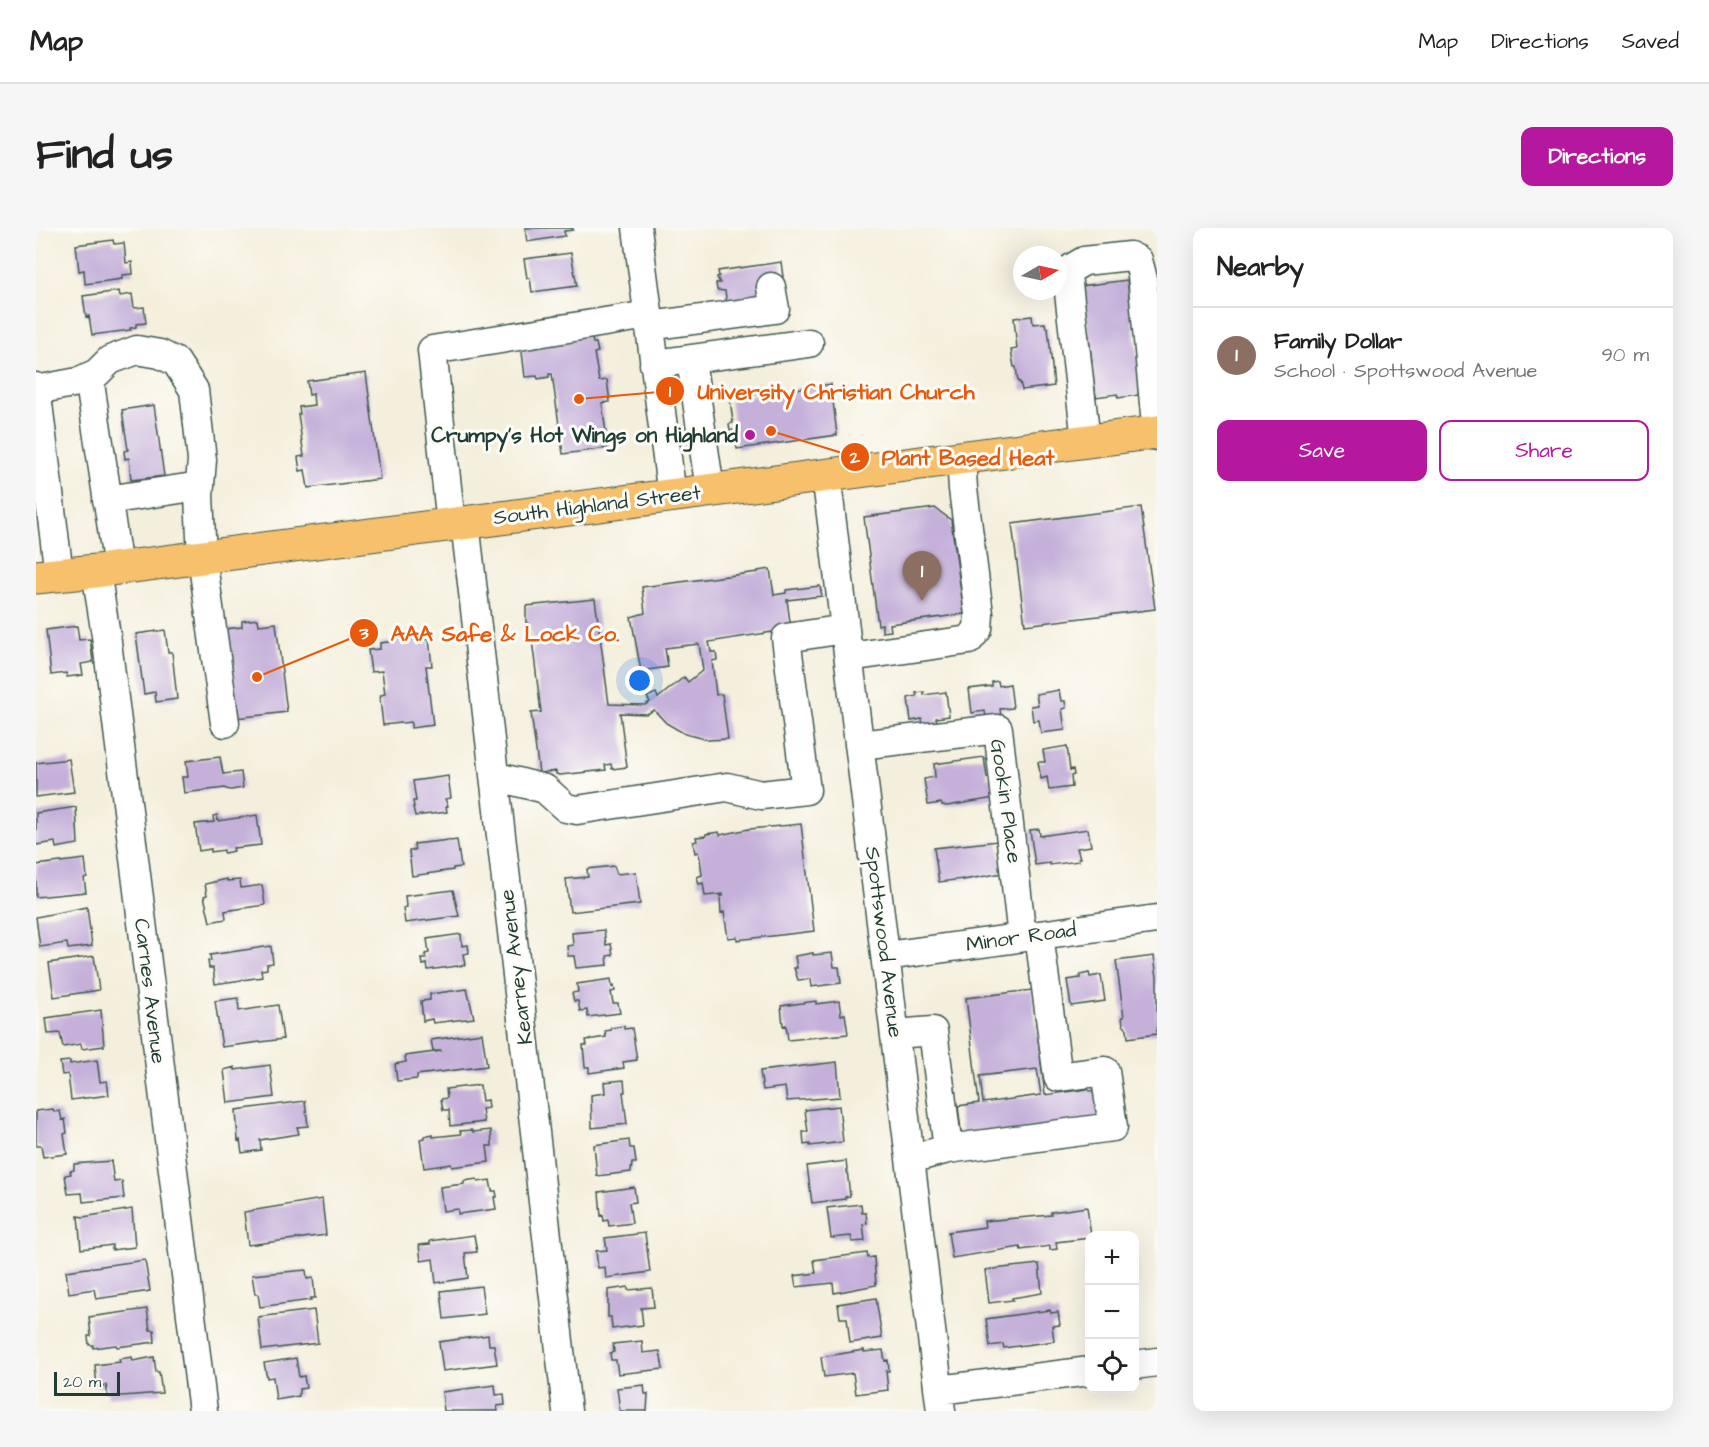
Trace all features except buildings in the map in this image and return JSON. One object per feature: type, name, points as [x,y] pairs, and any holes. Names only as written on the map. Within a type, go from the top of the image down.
[{"type":"main road","name":"South Highland Street","points":[[47,576],[1157,433]]},
{"type":"street","points":[[637,228],[672,496]]},
{"type":"street","points":[[1086,441],[1067,275],[1072,268],[1084,261],[1130,256],[1138,260],[1142,275],[1157,433]]},
{"type":"street","points":[[649,321],[775,309],[771,287]]},
{"type":"street","name":"Kearney Avenue","points":[[567,1411],[494,776],[432,350],[649,321]]},
{"type":"street","points":[[654,364],[809,343]]},
{"type":"street","points":[[47,576],[36,388],[78,382],[97,373],[110,360],[136,350],[160,354],[176,362],[194,390],[202,460],[200,486],[202,557],[225,723]]},
{"type":"street","points":[[691,360],[710,490]]},
{"type":"street","name":"Carnes Avenue","points":[[88,377],[107,500],[107,642],[202,1411]]},
{"type":"street","points":[[849,657],[969,640],[978,629],[979,614],[961,457]]},
{"type":"street","name":"Spottswood Avenue","points":[[826,474],[940,1400]]},
{"type":"street","points":[[107,500],[200,486]]},
{"type":"street","points":[[494,776],[545,789],[566,808],[577,810],[727,787],[761,795],[806,790],[786,638],[845,629]]},
{"type":"street","name":"Gookin Place","points":[[859,746],[998,729],[1031,936]]},
{"type":"street","name":"Minor Road","points":[[886,956],[1157,919]]},
{"type":"street","points":[[910,1159],[948,1149],[1113,1126],[1106,1071],[1058,1077],[1031,936]]},
{"type":"street","points":[[895,1034],[933,1031],[948,1149]]},
{"type":"street","points":[[1139,1364],[1157,1362]]},
{"type":"street","points":[[940,1400],[1085,1372]]},
{"type":"place","name":"University Christian Church","points":[[579,399]]},
{"type":"place","name":"Plant Based Heat","points":[[771,431]]},
{"type":"place","name":"Crumpy's Hot Wings on Highland","points":[[750,435]]},
{"type":"place","name":"Family Dollar","points":[[922,601]]},
{"type":"place","name":"AAA Safe & Lock Co.","points":[[257,677]]}]
